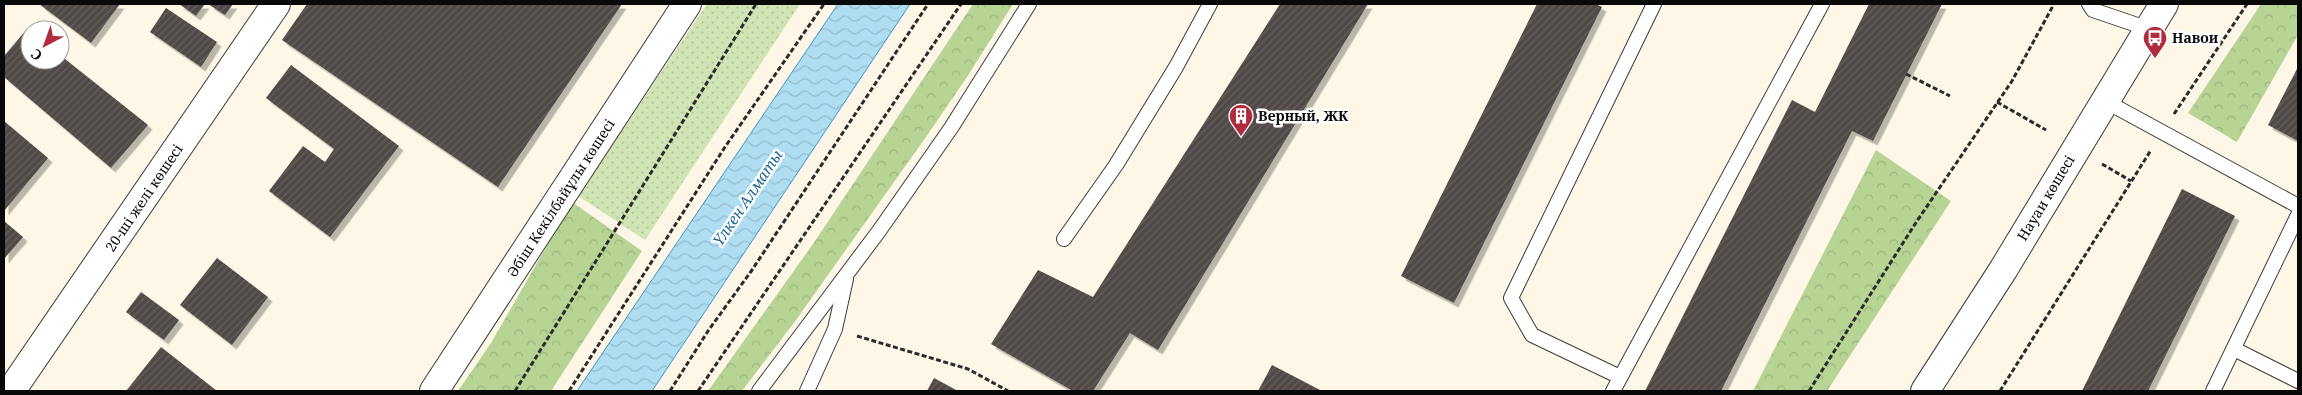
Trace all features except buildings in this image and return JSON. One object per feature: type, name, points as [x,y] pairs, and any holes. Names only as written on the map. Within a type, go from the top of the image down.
[{"type":"street","name":"20-ші желі көшесі","points":[[11,391],[276,4]]},
{"type":"street","name":"Әбіш Кекілбайұлы көшесі","points":[[434,391],[687,4]]},
{"type":"street","name":"Науаи көшесі","points":[[1925,391],[2003,270],[2164,4]]},
{"type":"lane","points":[[759,391],[879,232],[951,128],[1029,4]]},
{"type":"lane","points":[[1064,239],[1116,166],[1176,67],[1210,4]]},
{"type":"lane","points":[[1620,377],[1532,335],[1511,298],[1654,4]]},
{"type":"lane","points":[[1614,391],[1822,4]]},
{"type":"lane","points":[[2089,4],[2094,10],[2149,28]]},
{"type":"lane","points":[[2105,102],[2298,206]]},
{"type":"lane","points":[[2213,391],[2298,216]]},
{"type":"lane","points":[[807,391],[835,329],[847,274]]},
{"type":"lane","points":[[2234,349],[2298,381]]},
{"type":"path","points":[[515,391],[756,4]]},
{"type":"path","points":[[569,391],[725,147],[824,4]]},
{"type":"path","points":[[670,391],[708,331],[752,270],[928,4]]},
{"type":"path","points":[[698,391],[961,4]]},
{"type":"path","points":[[1809,391],[1917,221],[2012,81],[2054,4]]},
{"type":"path","points":[[2000,391],[2162,132],[2247,4]]},
{"type":"path","points":[[1906,74],[1950,96]]},
{"type":"path","points":[[1997,102],[2046,130]]},
{"type":"path","points":[[2102,164],[2132,181]]},
{"type":"path","points":[[835,329],[968,369],[1008,391]]},
{"type":"green space","points":[[707,4],[800,4],[645,240],[578,196]]},
{"type":"green space","points":[[973,4],[1013,4],[926,137],[796,320],[742,391],[708,391],[813,244]]},
{"type":"green space","points":[[2261,4],[2298,4],[2298,35],[2237,142],[2188,113]]},
{"type":"green space","points":[[1876,150],[1951,201],[1827,391],[1753,391]]},
{"type":"green space","points":[[572,202],[642,251],[551,391],[458,391],[491,343]]},
{"type":"water","name":"Үлкен Алматы","points":[[838,4],[910,4],[652,391],[577,391]]},
{"type":"place","name":"Навои","points":[[2155,59]]},
{"type":"place","name":"Верный, ЖК","points":[[1241,137]]}]
